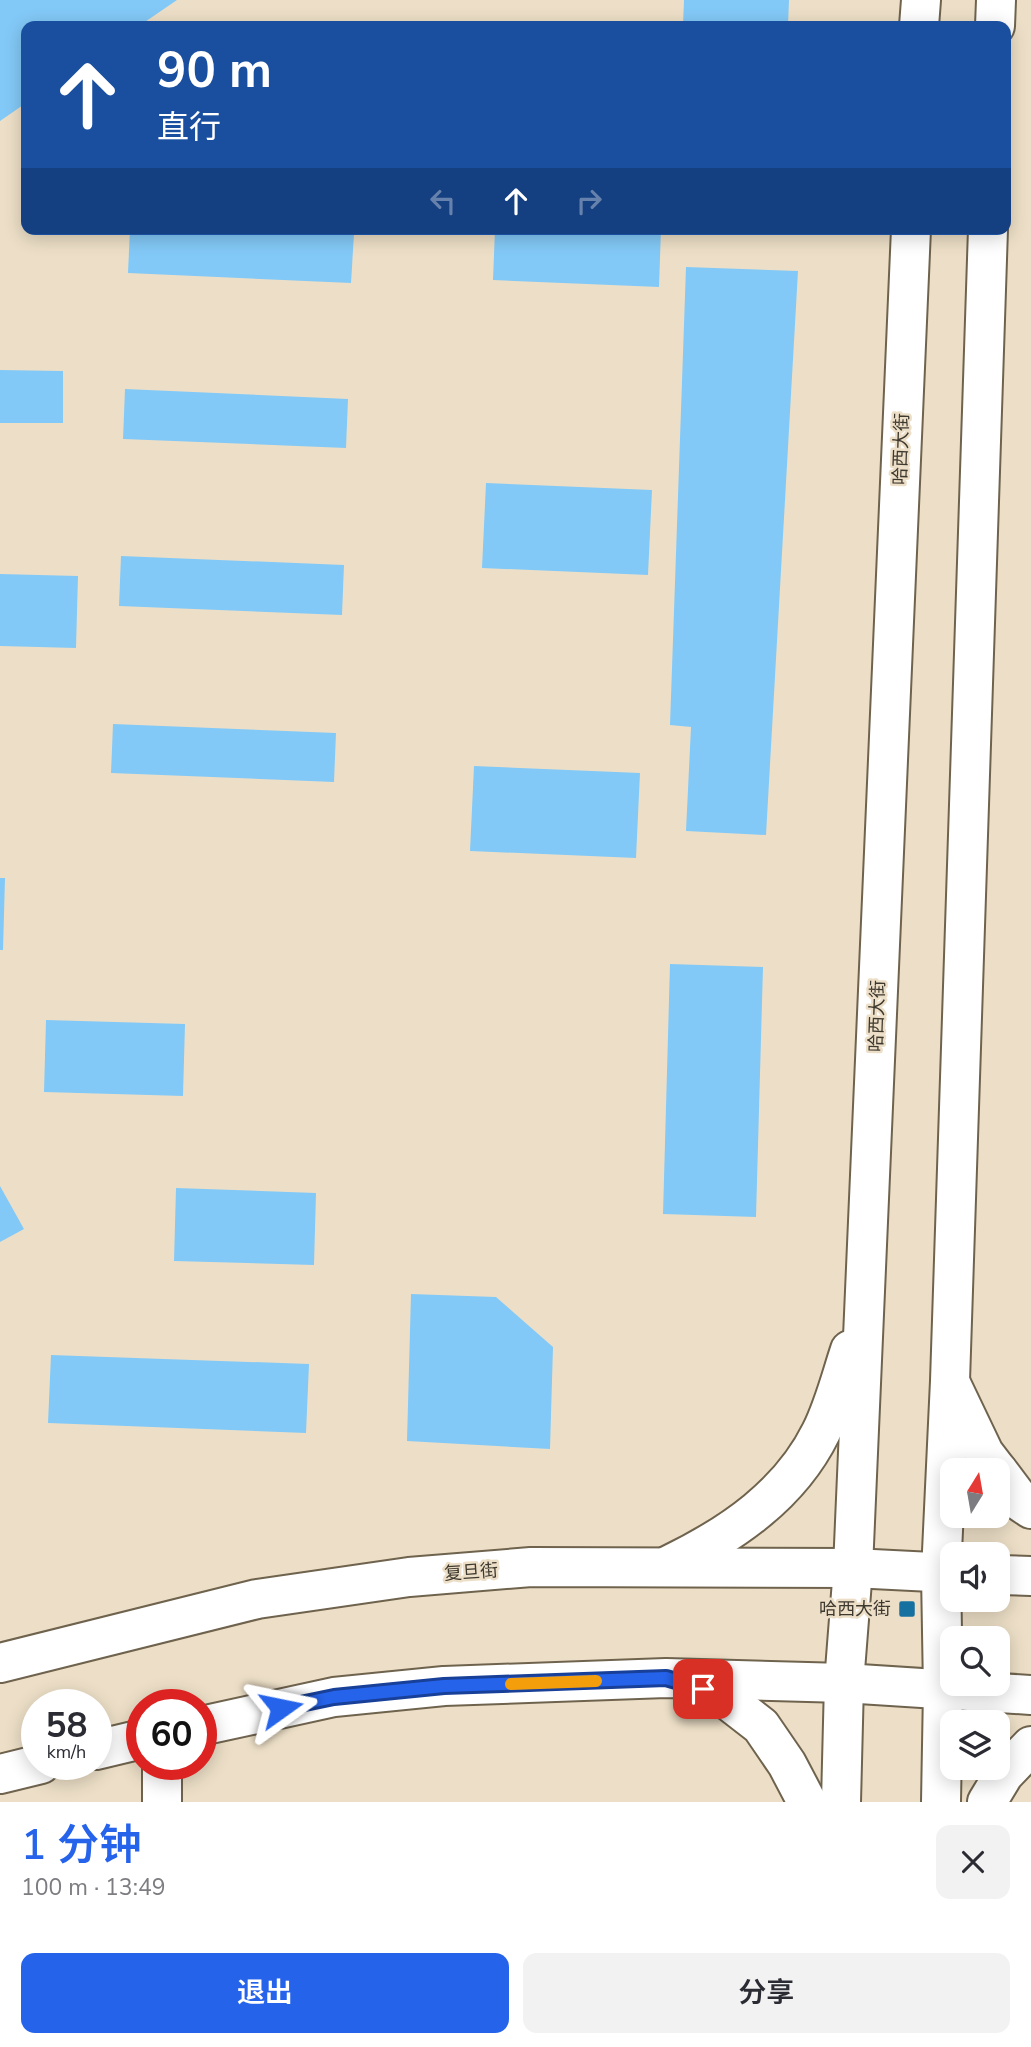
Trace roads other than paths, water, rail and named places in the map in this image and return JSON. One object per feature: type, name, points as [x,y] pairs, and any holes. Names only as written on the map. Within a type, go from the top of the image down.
[{"type":"main road","points":[[919,21],[920,0]]},
{"type":"main road","points":[[995,21],[996,0]]},
{"type":"main road","name":"哈西大街","points":[[841,1802],[844,1683],[852,1568],[911,235]]},
{"type":"main road","points":[[947,1542],[950,1381],[988,235]]},
{"type":"main road","points":[[663,1568],[707,1546],[753,1516],[798,1470],[821,1431],[864,1301]]},
{"type":"main road","points":[[950,1381],[988,1458]]},
{"type":"main road","points":[[1010,1487],[1022,1503],[1031,1509]]},
{"type":"main road","name":"复旦街","points":[[0,1663],[257,1599],[395,1579],[531,1567],[852,1568],[940,1573]]},
{"type":"main road","points":[[1010,1575],[1031,1576]]},
{"type":"main road","points":[[666,1678],[721,1695],[761,1726],[787,1764],[807,1802]]},
{"type":"main road","points":[[217,1723],[334,1697],[444,1686],[666,1678],[844,1683],[940,1690]]},
{"type":"main road","points":[[1010,1694],[1031,1695]]},
{"type":"main road","points":[[941,1802],[943,1696]]},
{"type":"main road","points":[[987,1802],[1004,1774],[1031,1746]]},
{"type":"main road","points":[[0,1774],[21,1769]]},
{"type":"main road","points":[[162,1780],[162,1802]]},
{"type":"place","name":"哈西大街","points":[[907,1609]]}]
